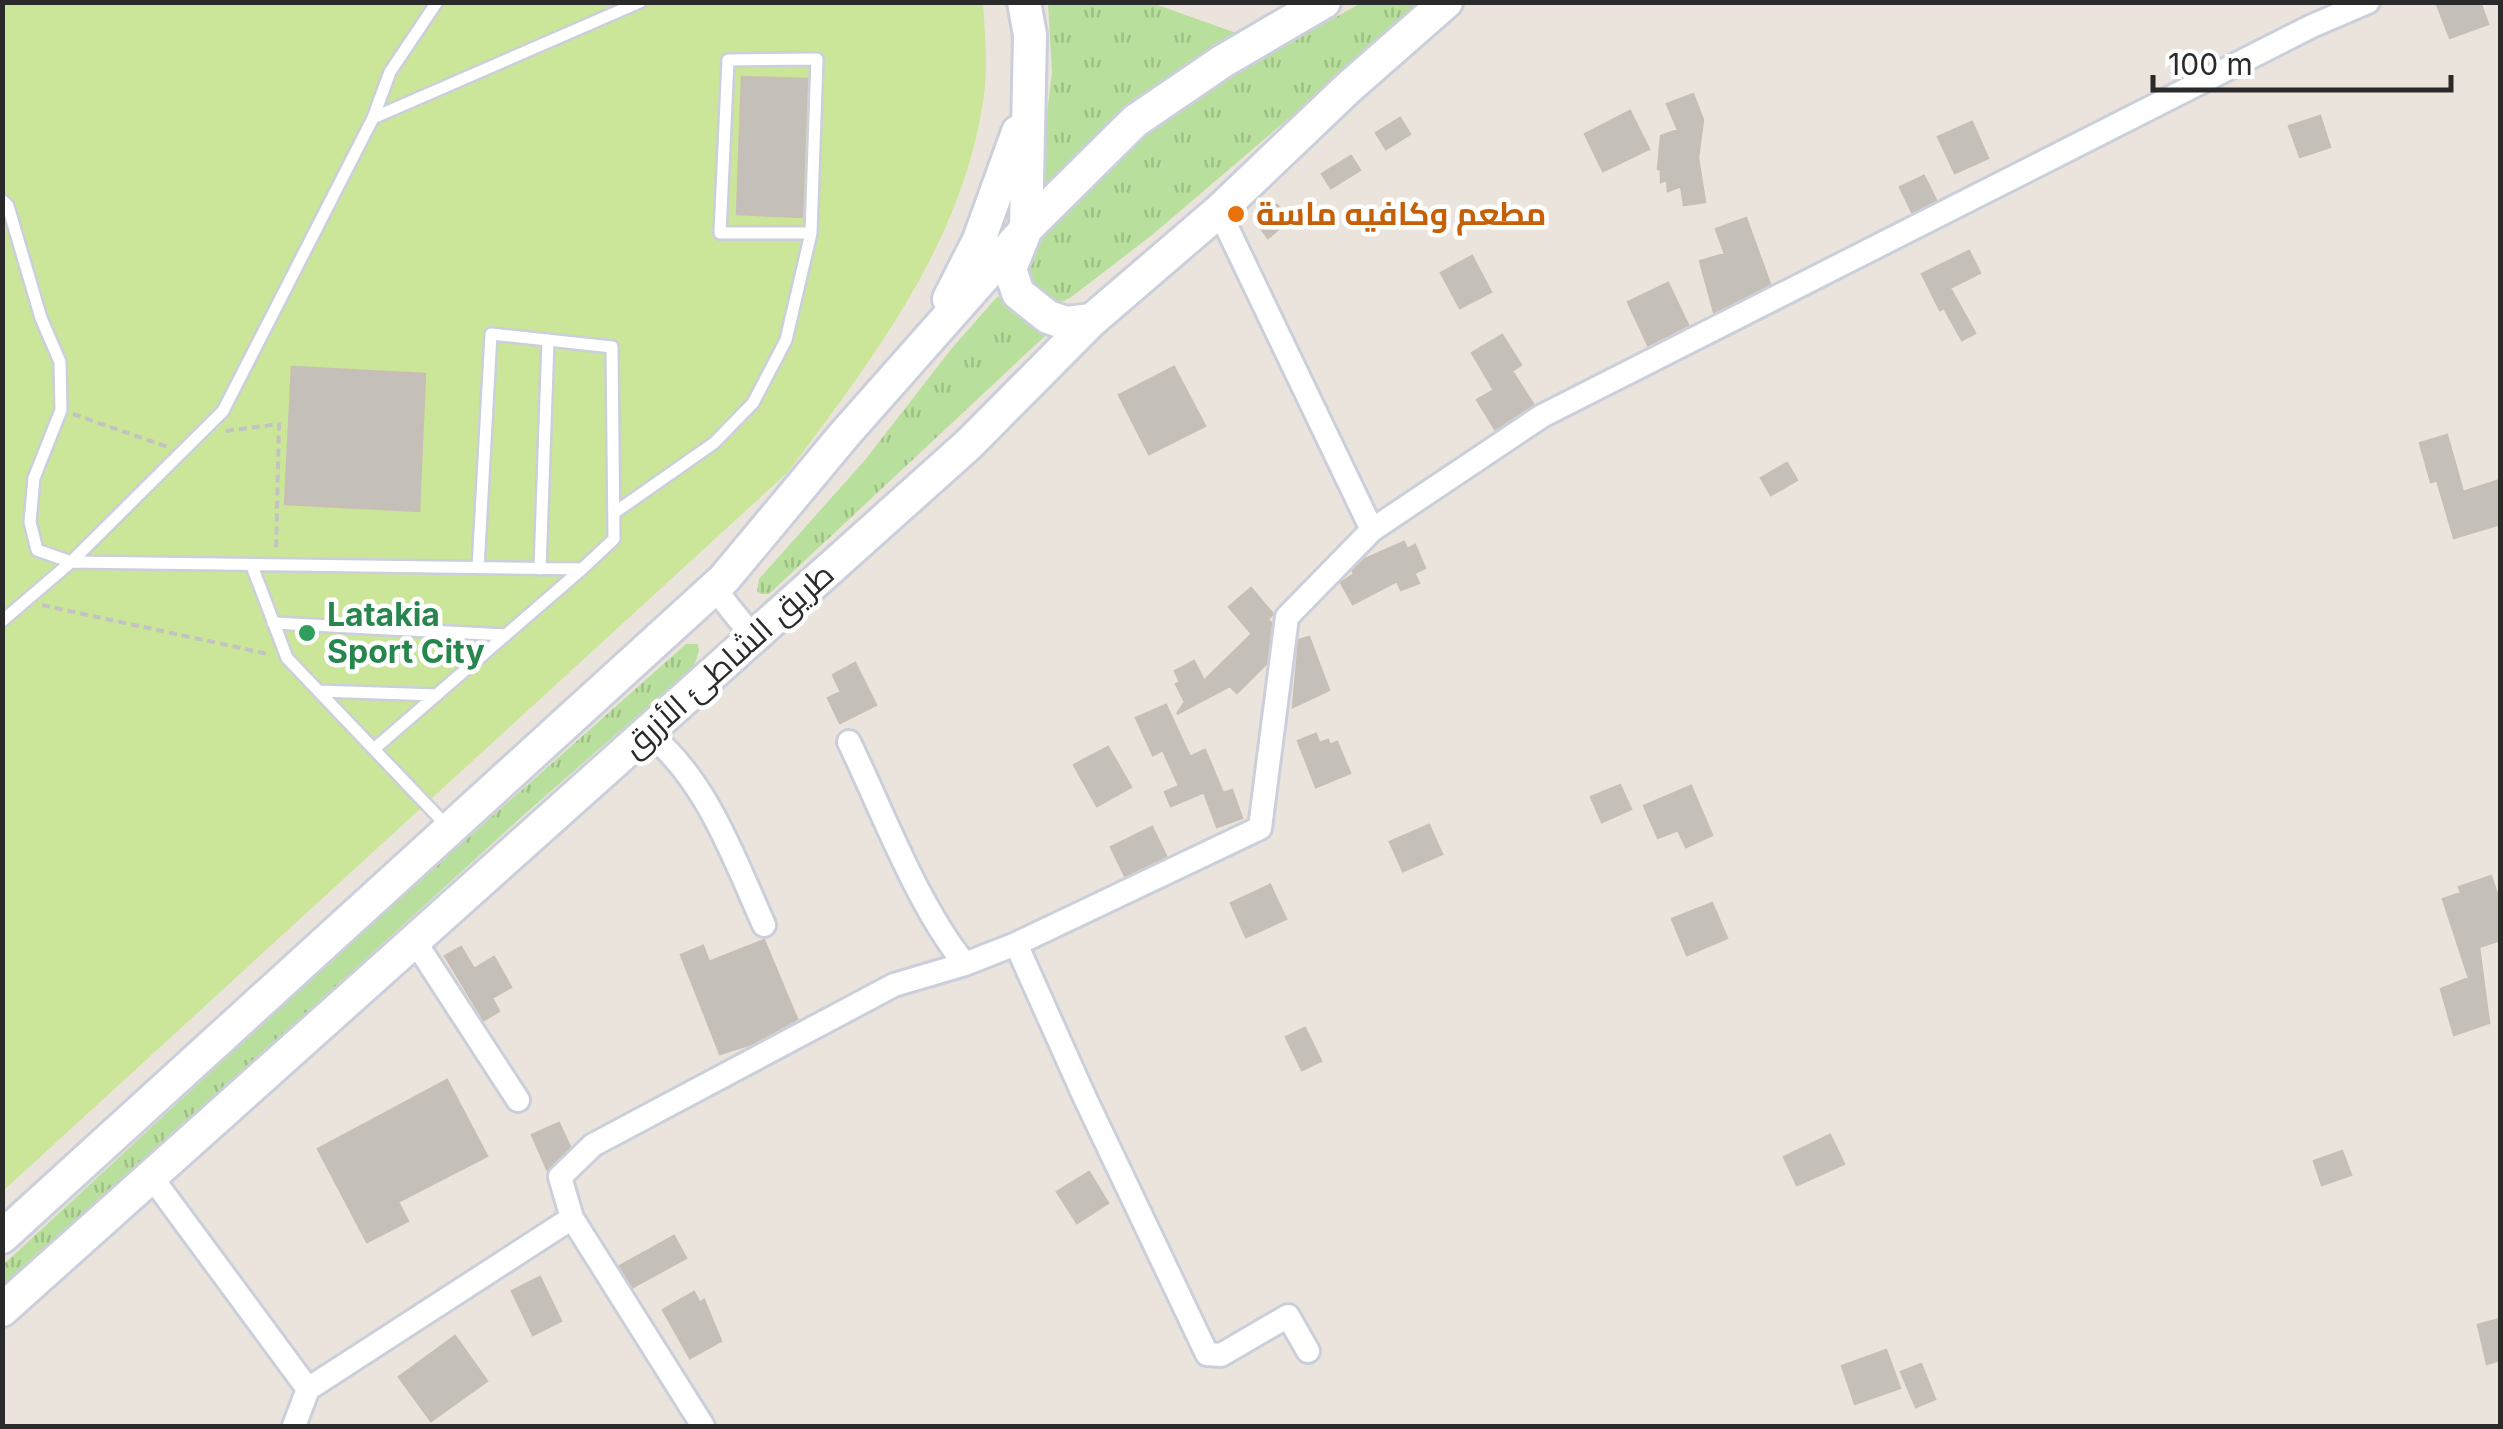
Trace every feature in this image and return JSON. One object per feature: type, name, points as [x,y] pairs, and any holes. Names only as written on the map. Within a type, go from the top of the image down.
[{"type":"main road","points":[[1024,2],[1030,35],[1026,229],[1010,269],[1018,293],[1048,317],[1066,323],[1092,320]]},
{"type":"main road","name":"طريق الشاطئ الأزرق","points":[[2,1237],[714,588],[1026,229],[1135,121],[1223,60],[1324,2]]},
{"type":"main road","name":"طريق الشاطئ الأزرق","points":[[2,1310],[969,444],[1092,320],[1219,210],[1446,2]]},
{"type":"main road","points":[[928,341],[979,240],[1028,105]]},
{"type":"street","points":[[704,1426],[572,1218],[560,1177],[593,1144],[894,984],[965,964],[1016,944],[1260,828],[1287,617],[1372,530],[1542,416],[2312,26],[2368,2]]},
{"type":"street","points":[[1219,210],[1372,530]]},
{"type":"street","points":[[714,588],[753,637]]},
{"type":"street","points":[[647,732],[671,750],[721,830],[764,924]]},
{"type":"street","points":[[849,742],[924,896],[965,964]]},
{"type":"street","points":[[414,940],[518,1100]]},
{"type":"street","points":[[1016,944],[1207,1354],[1222,1356],[1288,1316],[1308,1351]]},
{"type":"street","points":[[150,1175],[308,1389]]},
{"type":"street","points":[[294,1426],[308,1389],[572,1218]]},
{"type":"lane","points":[[2,621],[71,562],[223,412],[373,118],[390,72],[437,2]]},
{"type":"lane","points":[[373,118],[640,2]]},
{"type":"lane","points":[[614,513],[714,442],[753,403],[786,340],[811,233],[816,59],[728,60],[720,233],[811,233]]},
{"type":"lane","points":[[2,200],[8,206],[41,318],[60,362],[60,410],[34,478],[30,522],[36,550],[71,562],[582,569]]},
{"type":"lane","points":[[374,749],[614,539],[612,347],[491,334],[478,568]]},
{"type":"lane","points":[[540,569],[548,340]]},
{"type":"lane","points":[[252,566],[287,658],[450,829]]},
{"type":"lane","points":[[272,622],[506,635]]},
{"type":"lane","points":[[318,691],[437,694]]},
{"type":"path","points":[[60,410],[182,452]]},
{"type":"path","points":[[200,434],[278,424],[276,566]]},
{"type":"path","points":[[25,601],[287,658]]},
{"type":"green space","name":"Latakia Sport City","points":[[3,3],[983,3],[986,61],[984,95],[973,148],[936,248],[883,341],[788,472],[3,1191]]},
{"type":"green space","points":[[1048,3],[1152,3],[1239,34],[1134,100],[1037,196],[1052,72]]},
{"type":"green space","points":[[1361,3],[1424,3],[1152,235],[1070,298],[1059,303],[1044,301],[1027,277],[1029,259],[1089,184],[1139,138],[1201,93]]},
{"type":"green space","points":[[998,296],[1011,312],[1045,336],[769,594],[757,591],[759,579],[865,460]]},
{"type":"green space","points":[[686,644],[698,644],[694,666],[527,812],[3,1289],[3,1265],[361,933]]},
{"type":"building","points":[[2436,2],[2480,2],[2488,24],[2450,38]]},
{"type":"building","points":[[742,77],[807,79],[802,217],[737,214]]},
{"type":"building","points":[[1693,94],[1703,120],[1698,158],[1705,202],[1684,205],[1681,186],[1668,191],[1667,180],[1661,182],[1658,169],[1661,136],[1678,130],[1667,104]]},
{"type":"building","points":[[1630,111],[1649,149],[1603,171],[1585,134]]},
{"type":"building","points":[[2320,116],[2330,147],[2300,157],[2289,126]]},
{"type":"building","points":[[1400,118],[1410,134],[1386,149],[1376,133]]},
{"type":"building","points":[[1972,122],[1988,158],[1955,173],[1938,137]]},
{"type":"building","points":[[1351,156],[1360,170],[1331,188],[1322,174]]},
{"type":"building","points":[[1924,176],[1936,200],[1912,212],[1900,187]]},
{"type":"building","points":[[1277,205],[1289,220],[1268,238],[1256,222]]},
{"type":"building","points":[[1746,218],[1770,284],[1714,312],[1700,261],[1725,254],[1716,229]]},
{"type":"building","points":[[1969,251],[1980,273],[1950,288],[1975,333],[1962,340],[1944,308],[1940,310],[1922,274]]},
{"type":"building","points":[[1472,256],[1491,292],[1460,308],[1441,273]]},
{"type":"building","points":[[1668,283],[1688,325],[1648,345],[1628,302]]},
{"type":"building","points":[[1502,335],[1521,365],[1512,371],[1533,404],[1495,429],[1477,400],[1494,390],[1472,353]]},
{"type":"building","points":[[292,367],[425,374],[419,511],[285,504]]},
{"type":"building","points":[[1174,367],[1205,426],[1149,454],[1119,395]]},
{"type":"building","points":[[2447,435],[2463,492],[2500,480],[2500,524],[2454,538],[2437,480],[2431,482],[2420,443]]},
{"type":"building","points":[[1787,463],[1797,480],[1771,495],[1761,478]]},
{"type":"building","points":[[1404,542],[1407,549],[1415,545],[1425,568],[1414,573],[1419,583],[1401,590],[1397,581],[1353,604],[1341,583],[1365,559]]},
{"type":"building","points":[[1251,588],[1273,614],[1268,619],[1271,623],[1266,664],[1237,693],[1230,686],[1177,714],[1185,702],[1176,684],[1180,682],[1175,671],[1194,661],[1204,681],[1252,634],[1229,607]]},
{"type":"building","points":[[1309,637],[1329,690],[1293,707],[1299,640]]},
{"type":"building","points":[[855,663],[876,705],[840,723],[828,698],[841,692],[833,675]]},
{"type":"building","points":[[1166,705],[1190,757],[1205,750],[1223,793],[1232,790],[1242,818],[1217,827],[1204,792],[1171,806],[1165,792],[1179,786],[1163,750],[1153,755],[1136,718]]},
{"type":"building","points":[[1316,734],[1319,743],[1337,742],[1350,773],[1316,787],[1298,741]]},
{"type":"building","points":[[1108,747],[1131,787],[1097,806],[1074,765]]},
{"type":"building","points":[[1620,785],[1631,809],[1602,822],[1591,797]]},
{"type":"building","points":[[1691,786],[1712,835],[1686,847],[1678,830],[1658,838],[1644,806]]},
{"type":"building","points":[[1429,825],[1442,854],[1403,871],[1390,842]]},
{"type":"building","points":[[1152,827],[1166,856],[1125,876],[1111,847]]},
{"type":"building","points":[[2491,876],[2500,904],[2500,940],[2479,947],[2489,1023],[2454,1035],[2441,989],[2469,978],[2443,899],[2461,893],[2459,887]]},
{"type":"building","points":[[1270,885],[1286,919],[1246,937],[1231,903]]},
{"type":"building","points":[[1712,903],[1727,938],[1687,955],[1672,919]]},
{"type":"building","points":[[764,940],[797,1019],[751,1044],[720,1054],[681,955],[703,946],[709,962]]},
{"type":"building","points":[[461,947],[474,969],[494,957],[511,987],[492,998],[499,1011],[484,1020],[445,956]]},
{"type":"building","points":[[1305,1028],[1321,1061],[1302,1070],[1286,1037]]},
{"type":"building","points":[[447,1080],[487,1156],[398,1202],[408,1221],[367,1242],[318,1149]]},
{"type":"building","points":[[559,1123],[570,1147],[547,1169],[532,1135]]},
{"type":"building","points":[[1830,1135],[1844,1164],[1797,1185],[1784,1157]]},
{"type":"building","points":[[2342,1151],[2351,1175],[2322,1185],[2314,1161]]},
{"type":"building","points":[[1089,1172],[1108,1203],[1077,1223],[1057,1192]]},
{"type":"building","points":[[674,1236],[686,1258],[633,1287],[620,1266]]},
{"type":"building","points":[[540,1277],[561,1321],[533,1335],[512,1291]]},
{"type":"building","points":[[694,1292],[700,1303],[704,1300],[721,1341],[690,1358],[663,1310]]},
{"type":"building","points":[[2500,1319],[2500,1360],[2487,1364],[2478,1325]]},
{"type":"building","points":[[455,1336],[487,1381],[431,1421],[399,1377]]},
{"type":"building","points":[[1886,1350],[1900,1388],[1855,1404],[1842,1366]]},
{"type":"building","points":[[1921,1364],[1935,1399],[1916,1407],[1901,1372]]},
{"type":"place","name":"مطعم وكافيه ماسة","points":[[1236,214]]},
{"type":"place","name":"Latakia Sport City","points":[[307,633]]}]
